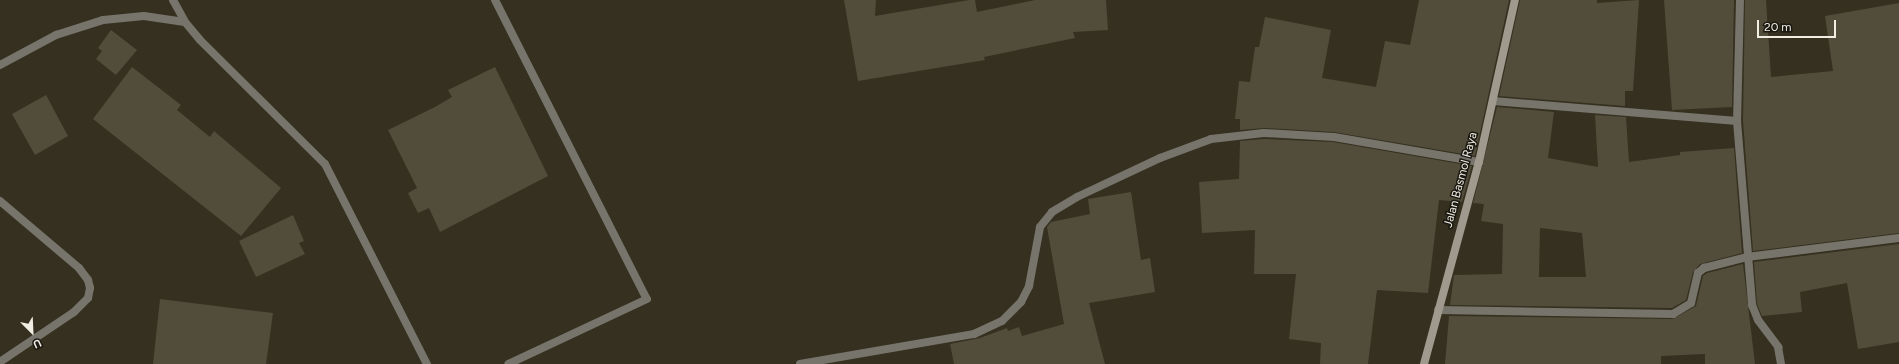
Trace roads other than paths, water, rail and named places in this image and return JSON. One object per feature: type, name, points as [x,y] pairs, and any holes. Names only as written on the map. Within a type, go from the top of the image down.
[{"type":"street","points":[[173,0],[185,22],[324,164],[427,364]]},
{"type":"street","points":[[495,0],[647,299],[508,364]]},
{"type":"street","name":"Jalan Basmol Raya","points":[[1424,364],[1479,162],[1515,0]]},
{"type":"street","points":[[1740,0],[1740,73],[1737,121],[1747,257],[1754,311],[1778,347],[1781,364]]},
{"type":"street","points":[[0,65],[56,35],[103,20],[144,16],[185,22]]},
{"type":"street","points":[[1493,101],[1737,121]]},
{"type":"street","points":[[800,364],[974,334],[1002,321],[1020,302],[1029,286],[1037,237],[1043,221],[1052,212],[1077,197],[1160,158],[1211,139],[1264,133],[1334,138],[1479,162]]},
{"type":"street","points":[[0,200],[79,268],[88,280],[90,288],[88,298],[74,312],[0,362]]},
{"type":"street","points":[[1438,310],[1673,314],[1693,301],[1700,270],[1747,257],[1899,238]]}]
